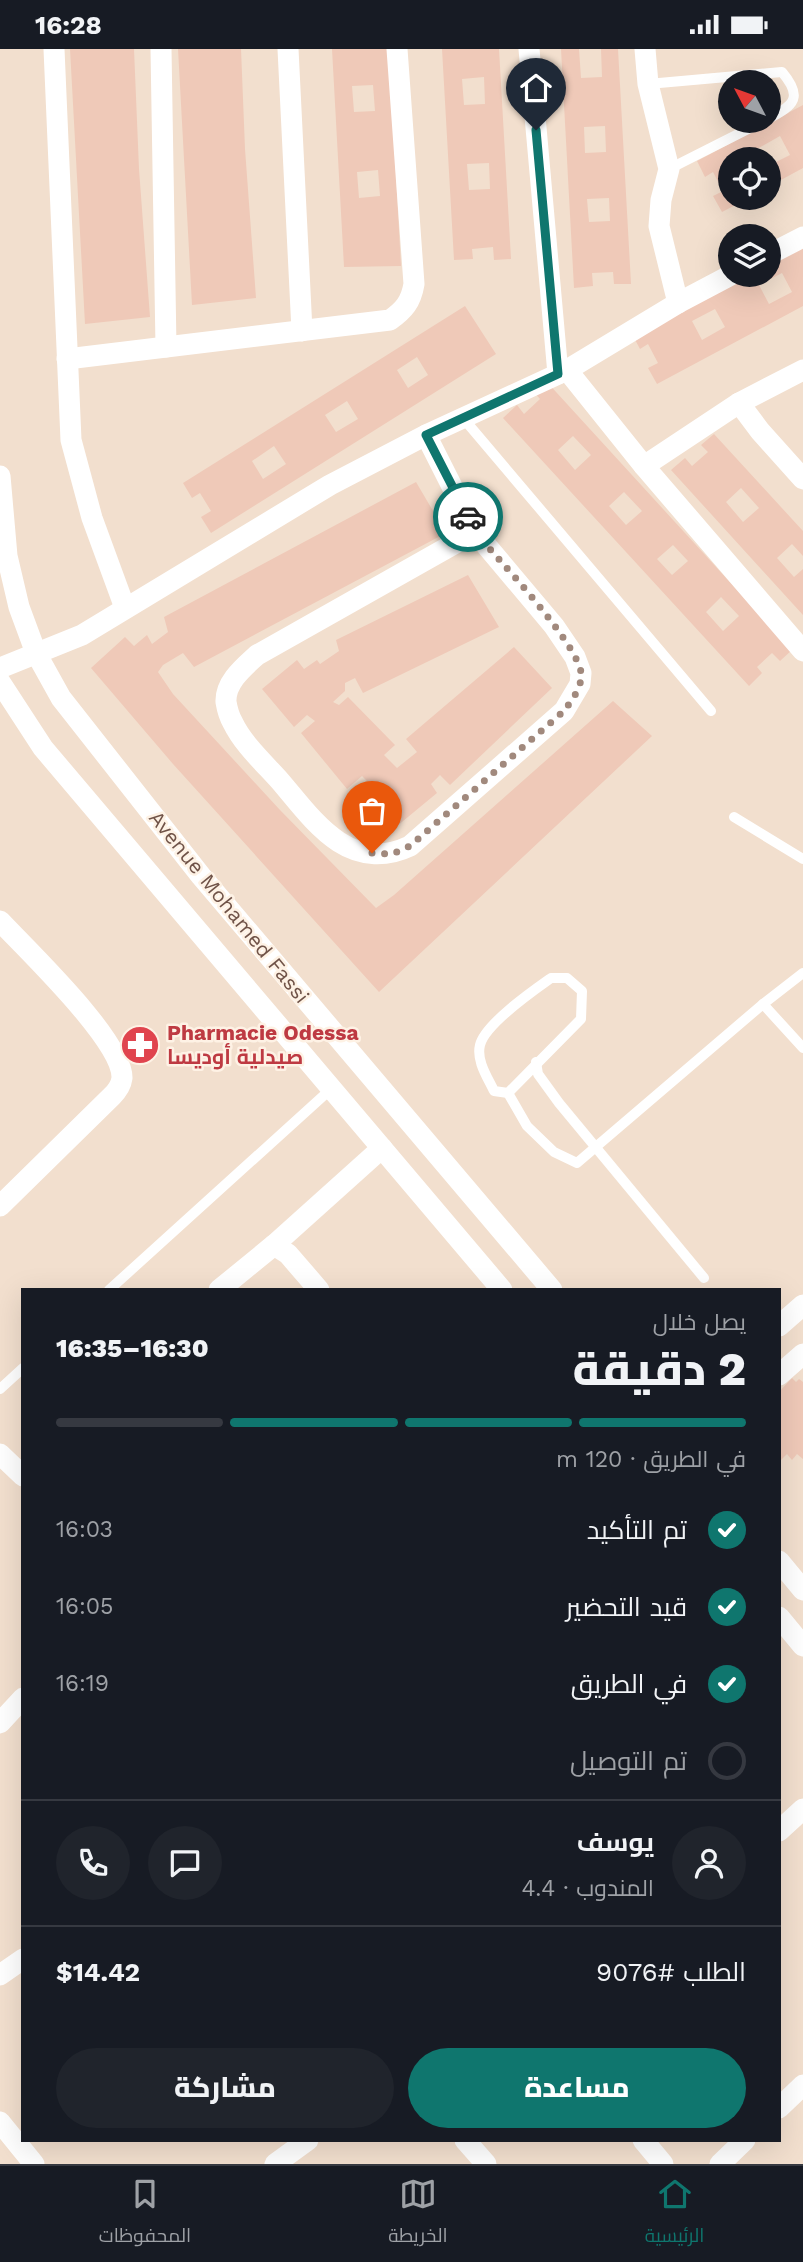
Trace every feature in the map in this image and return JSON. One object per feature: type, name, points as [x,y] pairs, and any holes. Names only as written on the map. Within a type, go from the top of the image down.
[{"type":"street","points":[[54,49],[71,440],[92,517],[125,608]]},
{"type":"street","points":[[161,49],[166,347]]},
{"type":"street","points":[[288,49],[302,331]]},
{"type":"street","points":[[67,359],[390,320],[401,312],[412,299],[414,284],[397,49]]},
{"type":"street","points":[[528,49],[562,372],[803,651]]},
{"type":"street","points":[[645,49],[648,83],[669,169],[659,226],[678,303]]},
{"type":"street","points":[[781,248],[803,237]]},
{"type":"street","points":[[0,668],[82,635],[330,485],[426,435],[562,372],[718,282]]},
{"type":"street","points":[[644,466],[739,403],[803,369]]},
{"type":"street","points":[[739,403],[803,479]]},
{"type":"street","points":[[426,435],[475,532],[554,626],[575,657],[581,673],[580,684],[564,711],[410,846],[392,854],[357,850],[340,842],[319,826],[250,747],[233,723],[226,702],[229,687],[239,672],[257,655],[475,532]]},
{"type":"street","name":"Avenue Mohamed Fassi","points":[[0,476],[7,556],[19,607],[36,653],[61,698],[201,876],[550,1288]]},
{"type":"street","name":"Avenue Mohamed Fassi","points":[[0,682],[51,759],[500,1288]]},
{"type":"street","points":[[0,921],[88,1016],[114,1053],[122,1076],[118,1089],[112,1096],[0,1206]]},
{"type":"street","points":[[221,1288],[274,1245],[382,1148]]},
{"type":"street","points":[[274,1245],[288,1254],[317,1288]]},
{"type":"street","points":[[781,1324],[803,1305]]},
{"type":"street","points":[[781,1373],[803,1353]]},
{"type":"street","points":[[0,1454],[21,1474]]},
{"type":"street","points":[[781,1564],[803,1590]]},
{"type":"street","points":[[781,1619],[803,1646]]},
{"type":"street","points":[[0,1723],[21,1700]]},
{"type":"street","points":[[781,1829],[803,1809]]},
{"type":"street","points":[[0,1975],[21,1960]]},
{"type":"street","points":[[781,2106],[803,2085]]},
{"type":"street","points":[[0,2122],[13,2144],[34,2164]]},
{"type":"street","points":[[275,2164],[305,2142]]},
{"type":"street","points":[[467,2142],[486,2164]]},
{"type":"street","points":[[645,2142],[663,2164]]},
{"type":"street","points":[[720,2164],[743,2142]]},
{"type":"lane","points":[[781,72],[795,84],[798,92],[795,102],[781,112]]},
{"type":"lane","points":[[648,83],[718,77]]},
{"type":"lane","points":[[669,169],[740,133]]},
{"type":"lane","points":[[463,418],[711,711]]},
{"type":"lane","points":[[734,817],[803,859]]},
{"type":"lane","points":[[508,1093],[527,1126],[554,1152],[577,1163],[803,973]]},
{"type":"lane","points":[[551,978],[567,978],[582,991],[581,1019],[508,1093],[494,1091],[481,1065],[480,1045],[492,1025],[533,990],[551,978]]},
{"type":"lane","points":[[763,1004],[803,1048]]},
{"type":"lane","points":[[536,1062],[538,1074],[546,1087],[704,1278]]},
{"type":"lane","points":[[111,1288],[332,1088]]},
{"type":"lane","points":[[0,1389],[21,1370]]},
{"type":"shaded area","points":[[0,49],[803,49],[803,2164],[0,2164]]},
{"type":"building","points":[[70,49],[134,49],[139,169],[150,317],[85,324]]},
{"type":"building","points":[[178,49],[241,49],[256,298],[192,305]]},
{"type":"building","points":[[332,49],[389,49],[401,266],[344,267]],"holes":[[[373,85],[375,111],[354,112],[352,86]],[[378,170],[380,196],[359,198],[357,172]]]},
{"type":"building","points":[[442,49],[499,49],[511,259],[494,260],[493,247],[472,249],[473,259],[454,260]],"holes":[[[484,77],[485,104],[464,105],[462,79]],[[489,163],[490,189],[469,190],[467,164]]]},
{"type":"building","points":[[561,49],[579,49],[581,78],[602,77],[601,49],[618,49],[631,284],[614,284],[613,272],[592,273],[593,286],[574,288]],"holes":[[[605,126],[606,152],[585,153],[584,127]],[[609,198],[610,221],[589,222],[587,199]]]},
{"type":"building","points":[[803,105],[803,168],[781,180],[781,160],[790,155],[780,136],[761,147],[724,147],[750,133],[781,133],[781,117]]},
{"type":"building","points":[[718,150],[718,182],[713,172],[705,177],[697,161]]},
{"type":"building","points":[[803,242],[803,306],[657,384],[648,368],[658,363],[648,344],[640,349],[632,334],[720,287],[760,287],[769,304],[792,292],[781,274],[781,254]],"holes":[[[715,309],[725,327],[702,340],[692,321]]]},
{"type":"building","points":[[465,306],[496,354],[211,533],[201,517],[211,511],[200,493],[192,498],[183,483]],"holes":[[[417,357],[428,375],[408,388],[397,370]],[[347,401],[358,419],[336,432],[325,415]],[[274,446],[286,464],[263,479],[252,461]]]},
{"type":"building","points":[[546,381],[792,650],[780,661],[772,653],[757,667],[762,673],[749,686],[503,418],[517,405],[524,414],[540,399],[534,392]],"holes":[[[573,436],[591,455],[575,470],[558,450]],[[624,492],[642,511],[626,525],[609,506]],[[673,545],[688,561],[672,575],[657,559]],[[721,597],[739,616],[723,631],[706,612]]]},
{"type":"building","points":[[714,434],[803,531],[803,556],[792,544],[777,558],[794,577],[803,569],[803,615],[671,470],[685,458],[692,466],[708,452],[701,445]],"holes":[[[741,488],[759,508],[743,522],[726,502]]]},
{"type":"building","points":[[416,482],[446,533],[194,667],[183,653],[163,665],[158,672],[173,694],[280,810],[376,908],[613,701],[652,736],[379,992],[173,764],[91,668],[125,637],[134,646],[147,635],[152,644],[168,632],[164,617]]},
{"type":"building","points":[[468,575],[499,627],[363,693],[355,678],[345,683],[345,691],[333,702],[339,705],[348,697],[395,745],[384,755],[397,768],[417,752],[406,739],[514,647],[552,688],[450,785],[440,775],[431,784],[437,793],[391,831],[357,790],[368,782],[362,776],[347,789],[301,733],[315,721],[307,715],[294,727],[262,689],[297,660],[304,669],[317,660],[320,664],[339,651],[336,640]]},
{"type":"building","points":[[792,1378],[796,1382],[799,1379],[803,1382],[803,1459],[797,1454],[792,1460],[787,1454],[781,1460],[781,1390]]},
{"type":"way so far","points":[[372,853],[392,854],[410,846],[539,735],[564,711],[580,684],[581,673],[575,657],[554,626],[475,532],[468,517]]},
{"type":"place","name":"Pharmacie Odessa صيدلية أوديسا","points":[[140,1045]]},
{"type":"route","points":[[468,517],[426,435],[558,374],[536,130]]}]
